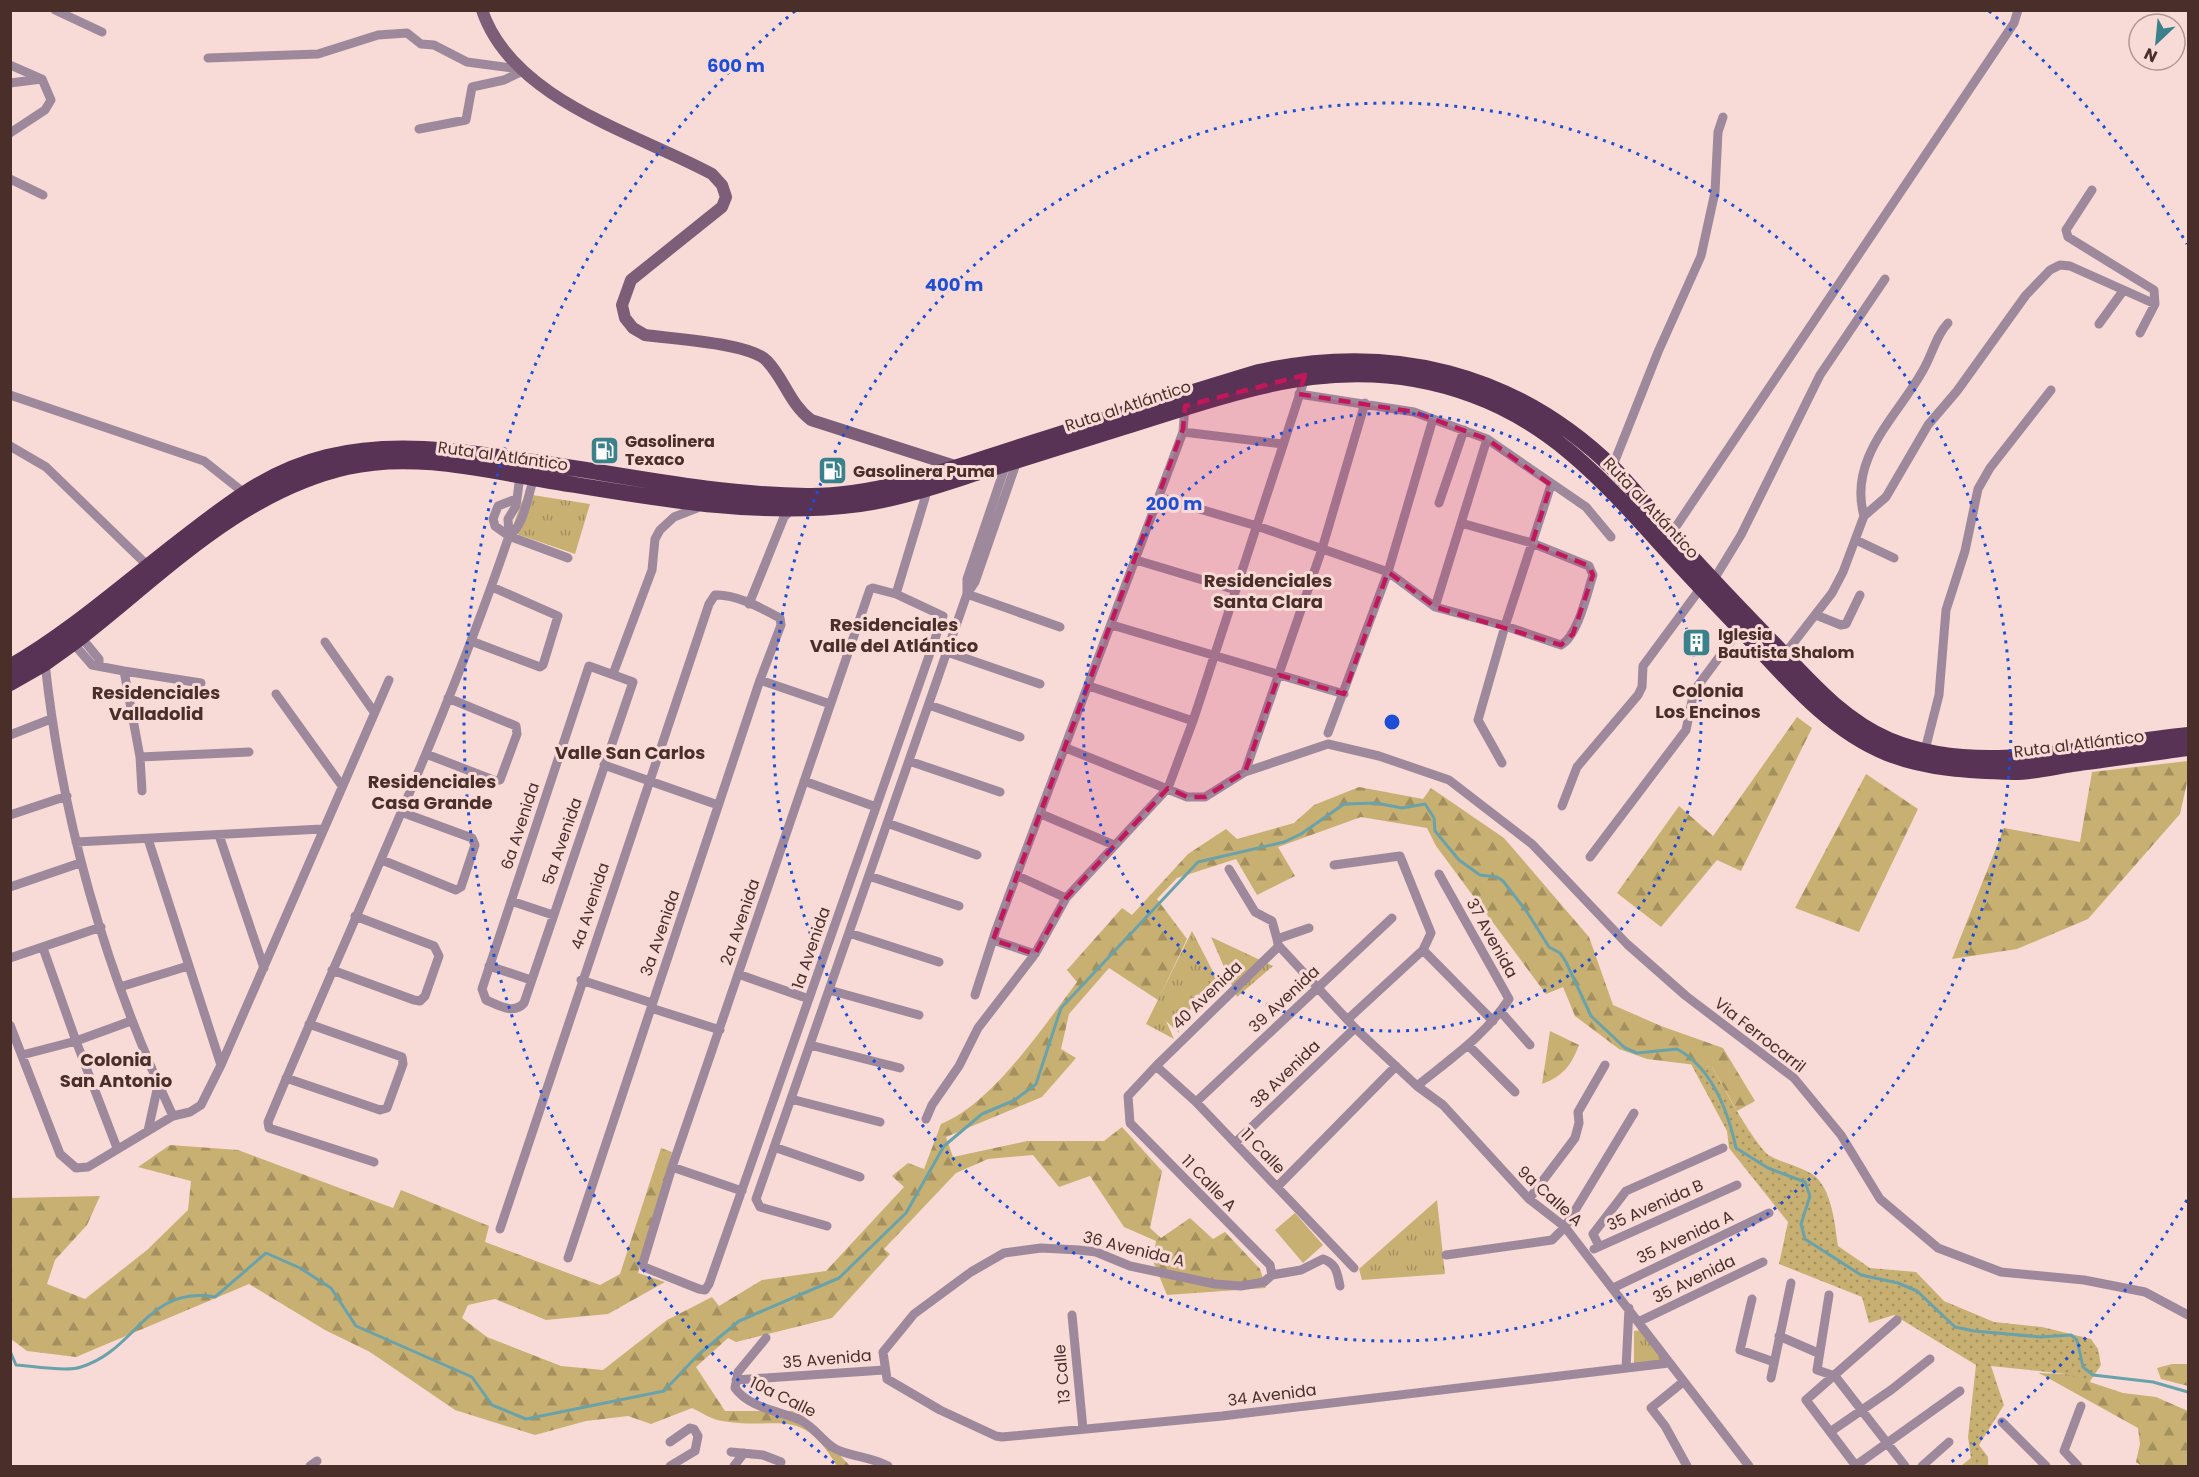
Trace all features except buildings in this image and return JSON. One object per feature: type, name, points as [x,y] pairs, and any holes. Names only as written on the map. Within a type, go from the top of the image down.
[{"type":"highway","name":"Ruta al Atlántico","points":[[10,682],[45,663],[77,640],[259,500],[310,478],[377,461],[457,465],[527,477],[563,475],[745,494],[810,496],[893,485],[958,467],[1259,372],[1304,362],[1374,360],[1422,367],[1474,380],[1518,400],[1566,431],[1612,468],[1671,534],[1740,629],[1806,698],[1845,730],[1884,752],[1931,766],[2020,772],[2188,748]]},
{"type":"highway","name":"Ruta al Atlántico","points":[[10,667],[66,629],[243,492],[316,460],[371,449],[412,447],[467,452],[563,475],[711,505],[791,510],[867,503],[928,488],[1223,394],[1305,375],[1375,374],[1422,381],[1469,393],[1522,417],[1566,448],[1604,481],[1706,585],[1784,655],[1815,688],[1852,720],[1889,740],[1943,754],[2008,758],[2188,735]]},
{"type":"main road","points":[[482,10],[495,43],[521,70],[552,93],[624,134],[712,174],[722,185],[726,197],[722,207],[631,280],[622,305],[626,318],[633,328],[645,335],[749,349],[766,359],[797,409],[812,420],[958,467]]},
{"type":"street","points":[[55,10],[102,32]]},
{"type":"street","points":[[1671,534],[2014,23],[2018,10]]},
{"type":"street","points":[[208,58],[318,54],[378,35],[407,33],[421,44],[434,45],[467,62],[521,70]]},
{"type":"street","points":[[10,65],[42,79],[48,90],[50,104],[45,110],[10,133]]},
{"type":"street","points":[[419,129],[462,122],[469,115],[472,87],[504,80],[521,70]]},
{"type":"street","points":[[10,83],[42,79]]},
{"type":"street","points":[[1612,468],[1661,346],[1701,256],[1715,192],[1718,132],[1723,117]]},
{"type":"street","points":[[10,179],[43,195]]},
{"type":"street","points":[[2092,190],[2066,230],[2068,237],[2154,290],[2155,304],[2140,333]]},
{"type":"street","points":[[1784,655],[1832,593],[1856,540],[1864,516],[1886,497],[1928,425],[1957,391],[2020,301],[2050,270],[2060,265],[2070,266],[2155,304]]},
{"type":"street","points":[[1562,806],[1576,767],[1638,695],[1642,687],[1643,666],[1706,585],[1741,535],[1820,375],[1885,279]]},
{"type":"street","points":[[2099,324],[2122,291]]},
{"type":"street","points":[[1864,516],[1859,500],[1861,482],[1871,448],[1924,370],[1948,323]]},
{"type":"street","points":[[926,1119],[978,1028],[1035,954],[1066,898],[1168,788],[1215,655],[1305,375]]},
{"type":"street","points":[[1925,750],[1939,695],[1946,610],[1965,551],[1978,489],[1990,468],[2051,390]]},
{"type":"street","points":[[1299,394],[1414,412],[1488,439],[1586,507],[1611,537]]},
{"type":"street","points":[[10,395],[204,461],[243,492]]},
{"type":"street","points":[[1245,772],[1322,549],[1365,403]]},
{"type":"street","points":[[975,994],[993,940],[1183,432],[1185,406]]},
{"type":"street","points":[[1328,732],[1388,572],[1433,419]]},
{"type":"street","points":[[1439,503],[1464,430]]},
{"type":"street","points":[[1183,432],[1283,444]]},
{"type":"street","points":[[1436,607],[1488,439]]},
{"type":"street","points":[[10,446],[46,467],[147,565]]},
{"type":"street","points":[[826,1226],[758,1205],[756,1199],[967,594],[967,579],[1011,462]]},
{"type":"street","points":[[519,504],[527,477]]},
{"type":"street","points":[[374,1162],[269,1128],[268,1122],[426,754],[492,587],[509,536],[508,519],[519,504],[527,477]]},
{"type":"street","points":[[1502,763],[1478,720],[1505,626],[1551,484]]},
{"type":"street","points":[[896,594],[928,488]]},
{"type":"street","points":[[1159,496],[1257,526],[1388,572],[1436,607],[1505,626],[1561,645],[1565,643],[1573,633],[1593,575],[1589,566],[1532,543],[1461,524]]},
{"type":"street","points":[[519,504],[506,501],[494,512],[495,526],[509,536],[568,558]]},
{"type":"street","points":[[613,674],[652,570],[655,539],[660,530],[687,510],[711,505]]},
{"type":"street","points":[[749,604],[784,517],[791,510]]},
{"type":"street","points":[[1856,540],[1893,558]]},
{"type":"street","points":[[1136,560],[1236,590]]},
{"type":"street","points":[[471,641],[540,667],[543,665],[558,616],[492,587]]},
{"type":"street","name":"2a Avenida","points":[[705,1290],[643,1266],[672,1167],[870,589],[896,594]]},
{"type":"street","name":"1a Avenida","points":[[705,1290],[742,1191],[942,616],[896,594]]},
{"type":"street","points":[[967,594],[1060,627]]},
{"type":"street","name":"4a Avenida","points":[[500,1229],[581,980],[709,604],[715,595],[724,595],[749,604]]},
{"type":"street","points":[[1816,615],[1841,625],[1846,624],[1860,595]]},
{"type":"street","name":"3a Avenida","points":[[568,1258],[760,680],[781,625],[780,618],[749,604]]},
{"type":"street","points":[[1112,625],[1344,694]]},
{"type":"street","points":[[1590,857],[1686,730],[1694,691],[1740,629]]},
{"type":"street","points":[[77,640],[92,665],[201,683]]},
{"type":"street","points":[[325,642],[374,712]]},
{"type":"street","points":[[947,652],[1040,684]]},
{"type":"street","points":[[45,663],[51,719],[80,863],[131,1021],[173,1116]]},
{"type":"street","name":"6a Avenida","points":[[519,1008],[513,1010],[486,1000],[483,995],[489,966],[589,666],[613,674]]},
{"type":"street","points":[[124,671],[140,757],[142,791]]},
{"type":"street","name":"5a Avenida","points":[[519,1008],[531,980],[633,682],[613,674]]},
{"type":"street","points":[[10,1025],[64,1160],[80,1169],[173,1116],[190,1112],[201,1105],[264,968],[322,829],[389,680]]},
{"type":"street","points":[[760,680],[830,704]]},
{"type":"street","points":[[1089,686],[1193,721]]},
{"type":"street","points":[[276,694],[342,786]]},
{"type":"street","points":[[426,754],[496,781],[500,780],[517,734],[516,726],[448,698]]},
{"type":"street","points":[[929,705],[1020,737]]},
{"type":"street","points":[[10,735],[51,719]]},
{"type":"street","name":"Via Ferrocarril","points":[[1066,748],[1187,797],[1205,798],[1245,772],[1328,744],[1379,756],[1449,780],[1532,844],[1627,944],[1669,981],[1794,1078],[1841,1135],[1880,1199],[1938,1248],[2001,1272],[2084,1280],[2145,1292],[2188,1315]]},
{"type":"street","points":[[140,757],[249,752]]},
{"type":"street","points":[[909,761],[1000,792]]},
{"type":"street","points":[[604,765],[718,805]]},
{"type":"street","points":[[804,781],[876,807]]},
{"type":"street","points":[[10,815],[67,796]]},
{"type":"street","points":[[382,860],[456,890],[461,887],[475,845],[472,838],[401,812]]},
{"type":"street","points":[[1041,814],[1114,845]]},
{"type":"street","points":[[887,823],[977,855]]},
{"type":"street","points":[[76,842],[322,829]]},
{"type":"street","points":[[219,835],[264,968]]},
{"type":"street","points":[[148,838],[221,1065]]},
{"type":"street","points":[[1334,865],[1393,855],[1400,856],[1430,927],[1431,935],[1423,950],[1348,1019]]},
{"type":"street","points":[[10,886],[80,863]]},
{"type":"street","name":"9a Calle A","points":[[1229,870],[1256,912],[1272,921],[1278,942],[1355,1028],[1417,1086],[1443,1105],[1529,1199],[1565,1227],[1749,1467]]},
{"type":"street","name":"37 Avenida","points":[[1439,874],[1509,999],[1500,1011]]},
{"type":"street","points":[[869,876],[959,906]]},
{"type":"street","points":[[1018,876],[1066,898]]},
{"type":"street","points":[[511,901],[553,915]]},
{"type":"street","points":[[332,970],[414,1000],[420,1001],[425,996],[439,956],[438,950],[434,946],[355,916]]},
{"type":"street","name":"39 Avenida","points":[[1196,1102],[1392,918]]},
{"type":"street","points":[[10,958],[101,927]]},
{"type":"street","points":[[1278,942],[1309,928]]},
{"type":"street","points":[[849,933],[939,962]]},
{"type":"street","points":[[993,940],[1035,954]]},
{"type":"street","name":"40 Avenida","points":[[1156,1066],[1278,942]]},
{"type":"street","points":[[44,948],[76,1041],[117,1148]]},
{"type":"street","points":[[1423,950],[1493,1021]]},
{"type":"street","points":[[120,987],[188,966]]},
{"type":"street","points":[[489,966],[531,980]]},
{"type":"street","points":[[738,974],[809,999]]},
{"type":"street","points":[[581,980],[720,1030]]},
{"type":"street","points":[[829,990],[919,1015]]},
{"type":"street","points":[[1417,1086],[1468,1045],[1500,1011],[1530,1045]]},
{"type":"street","points":[[22,1055],[76,1041],[131,1021]]},
{"type":"street","points":[[286,1078],[380,1110],[387,1108],[403,1064],[402,1057],[309,1024]]},
{"type":"street","name":"38 Avenida","points":[[1235,1143],[1355,1028]]},
{"type":"street","points":[[810,1045],[900,1068]]},
{"type":"street","points":[[1468,1045],[1515,1092]]},
{"type":"street","points":[[1529,1199],[1575,1138],[1579,1123],[1578,1112],[1605,1065]]},
{"type":"street","name":"11 Calle A","points":[[1156,1066],[1147,1073],[1128,1096],[1127,1109],[1130,1123],[1270,1265],[1272,1275]]},
{"type":"street","name":"11 Calle","points":[[1156,1066],[1196,1102],[1354,1268]]},
{"type":"street","points":[[1277,1187],[1396,1066]]},
{"type":"street","points":[[148,1131],[159,1085]]},
{"type":"street","points":[[791,1099],[880,1122]]},
{"type":"street","points":[[1446,1256],[1552,1240],[1565,1227],[1634,1113]]},
{"type":"street","points":[[774,1147],[861,1177]]},
{"type":"street","points":[[1599,1246],[1593,1234],[1619,1196],[1723,1148]]},
{"type":"street","points":[[672,1167],[742,1191]]},
{"type":"street","name":"35 Avenida B","points":[[1587,1253],[1737,1185]]},
{"type":"street","name":"35 Avenida A","points":[[1613,1288],[1769,1214]]},
{"type":"street","name":"36 Avenida A","points":[[884,1370],[884,1352],[914,1314],[971,1272],[1004,1253],[1041,1248],[1096,1252],[1130,1266],[1215,1284],[1241,1286],[1264,1282],[1272,1275],[1301,1270],[1323,1259],[1331,1262],[1338,1270],[1340,1286]]},
{"type":"street","name":"35 Avenida","points":[[1638,1322],[1763,1262]]},
{"type":"street","points":[[1771,1378],[1791,1283]]},
{"type":"street","points":[[1829,1295],[1817,1370],[1834,1376],[1905,1467]]},
{"type":"street","points":[[1752,1299],[1740,1350],[1774,1362]]},
{"type":"street","points":[[1626,1368],[1629,1308]]},
{"type":"street","name":"13 Calle","points":[[1072,1316],[1083,1429]]},
{"type":"street","points":[[1897,1320],[1806,1400],[1855,1466],[1888,1445],[1960,1391]]},
{"type":"street","points":[[1779,1336],[1818,1353]]},
{"type":"street","points":[[736,1380],[738,1372],[766,1338]]},
{"type":"street","points":[[1830,1432],[1861,1412],[1930,1359]]},
{"type":"street","name":"34 Avenida","points":[[884,1370],[891,1383],[996,1436],[1222,1416],[1669,1363]]},
{"type":"street","name":"35 Avenida","points":[[736,1380],[884,1370]]},
{"type":"street","name":"10a Calle","points":[[736,1380],[735,1388],[740,1394],[777,1414],[801,1420],[820,1433],[838,1451],[877,1460],[888,1467]]},
{"type":"street","points":[[1683,1382],[1651,1408],[1665,1426],[1687,1467]]},
{"type":"street","points":[[2078,1467],[2064,1450],[2081,1406]]},
{"type":"street","points":[[2002,1422],[2046,1467]]},
{"type":"street","points":[[670,1442],[690,1428],[694,1429],[698,1436],[695,1451],[671,1466]]},
{"type":"street","points":[[1922,1467],[1949,1442]]},
{"type":"street","points":[[731,1452],[763,1455],[781,1462]]},
{"type":"street","points":[[734,1467],[744,1453]]},
{"type":"highlighted area","points":[[1305,375],[1299,394],[1414,412],[1487,439],[1551,485],[1532,543],[1589,566],[1593,575],[1573,634],[1561,645],[1435,607],[1388,572],[1344,694],[1279,675],[1245,772],[1205,797],[1187,797],[1168,788],[1066,898],[1035,954],[993,940],[1183,429],[1185,406]]},
{"type":"green space","points":[[532,495],[590,504],[575,554],[511,532],[522,501]]},
{"type":"green space","points":[[1797,717],[1812,728],[1741,871],[1717,860],[1661,927],[1617,893],[1679,806],[1713,836]]},
{"type":"green space","points":[[2188,761],[2188,778],[2180,814],[2088,919],[2017,949],[1952,959],[2004,828],[2080,842],[2092,772]]},
{"type":"green space","points":[[1866,774],[1918,809],[1859,932],[1795,908]]},
{"type":"green space","points":[[1359,787],[1423,799],[1431,788],[1504,838],[1589,937],[1613,1005],[1661,1026],[1723,1048],[1755,1101],[1737,1111],[1712,1067],[1647,1059],[1619,1049],[1575,1016],[1563,987],[1546,994],[1436,846],[1427,828],[1361,817],[1278,847],[1295,876],[1257,895],[1236,859],[1177,878],[1157,899],[1187,939],[1158,1000],[1109,968],[1069,1014],[1061,1049],[1076,1058],[1042,1097],[946,1137],[953,1157],[1027,1141],[1104,1141],[1122,1127],[1162,1171],[1150,1228],[1161,1238],[1190,1218],[1213,1239],[1225,1232],[1260,1269],[1266,1288],[1167,1295],[1153,1261],[1156,1241],[1124,1227],[1090,1176],[1059,1187],[1033,1155],[988,1159],[956,1173],[884,1249],[890,1254],[832,1318],[736,1342],[728,1338],[696,1367],[725,1411],[799,1411],[850,1466],[837,1466],[824,1447],[811,1434],[799,1427],[787,1424],[722,1421],[710,1418],[692,1408],[651,1424],[628,1416],[586,1421],[535,1435],[455,1410],[370,1352],[325,1330],[249,1284],[76,1357],[27,1351],[11,1339],[10,1198],[100,1196],[87,1225],[55,1260],[47,1284],[85,1299],[147,1250],[188,1210],[191,1181],[138,1167],[170,1145],[238,1150],[393,1208],[401,1190],[489,1226],[485,1242],[600,1285],[620,1274],[661,1148],[672,1152],[638,1273],[665,1282],[608,1314],[546,1320],[495,1299],[468,1305],[462,1318],[487,1337],[561,1366],[603,1370],[667,1320],[712,1297],[719,1306],[762,1280],[826,1271],[904,1187],[892,1176],[908,1163],[924,1169],[941,1124],[979,1100],[1016,1062],[1077,982],[1067,970],[1122,908],[1132,915],[1188,854],[1226,829],[1237,839],[1294,823],[1314,805]]},
{"type":"green space","points":[[1192,931],[1223,991],[1195,995],[1190,1010],[1177,1015],[1179,1033],[1166,1021],[1174,1039],[1146,1024]]},
{"type":"green space","points":[[1211,937],[1273,966],[1237,997]]},
{"type":"green space","points":[[1550,1031],[1579,1045],[1573,1059],[1565,1069],[1542,1084]]},
{"type":"green space","points":[[1691,1064],[1712,1067],[1748,1128],[1770,1156],[1807,1171],[1819,1180],[1831,1207],[1838,1246],[1870,1268],[1916,1272],[1944,1301],[1994,1322],[2042,1327],[2091,1339],[2098,1349],[2101,1365],[2089,1383],[2066,1374],[1991,1366],[2004,1405],[1979,1445],[1988,1457],[1988,1466],[1961,1466],[1971,1458],[1968,1437],[1976,1365],[1894,1315],[1869,1323],[1862,1297],[1779,1264],[1788,1222],[1729,1148],[1727,1131]]},
{"type":"green space","points":[[1437,1200],[1445,1274],[1362,1280],[1359,1269]]},
{"type":"green space","points":[[1295,1213],[1323,1245],[1303,1263],[1275,1230]]},
{"type":"green space","points":[[1641,1330],[1662,1359],[1660,1362],[1634,1364],[1634,1331]]},
{"type":"green space","points":[[2172,1364],[2188,1364],[2188,1386],[2161,1379],[2157,1368]]},
{"type":"green space","points":[[2039,1373],[2066,1374],[2123,1393],[2156,1397],[2188,1411],[2188,1466],[2142,1466],[2136,1462],[2140,1444],[2138,1428]]},
{"type":"waterway","points":[[10,1351],[16,1365],[59,1369],[81,1367],[100,1359],[157,1309],[173,1300],[192,1296],[215,1297],[266,1253],[300,1268],[331,1288],[356,1326],[472,1377],[492,1405],[526,1419],[664,1391],[698,1355],[739,1321],[839,1278],[906,1213],[944,1146],[982,1114],[1015,1100],[1036,1084],[1061,1008],[1198,862],[1284,842],[1301,834],[1344,804],[1376,803],[1402,808],[1425,804],[1434,818],[1435,831],[1459,860],[1480,875],[1497,877],[1503,881],[1527,912],[1549,947],[1560,953],[1566,962],[1591,1016],[1625,1048],[1637,1053],[1677,1049],[1700,1067],[1723,1105],[1736,1148],[1768,1168],[1805,1182],[1810,1196],[1801,1224],[1805,1239],[1861,1275],[1898,1283],[1917,1291],[1955,1327],[2041,1337],[2071,1335],[2077,1340],[2083,1367],[2093,1375],[2153,1382],[2188,1392]]},
{"type":"place","name":"Gasolinera Texaco","points":[[604,450]]},
{"type":"place","name":"Gasolinera Puma","points":[[832,471]]},
{"type":"place","name":"Iglesia Bautista Shalom","points":[[1697,643]]},
{"type":"district","name":"Residenciales Santa Clara","points":[[1268,590]]},
{"type":"district","name":"Residenciales Valle del Atlántico","points":[[894,634]]},
{"type":"district","name":"Colonia Los Encinos","points":[[1708,700]]},
{"type":"district","name":"Residenciales Valladolid","points":[[156,702]]},
{"type":"district","name":"Valle San Carlos","points":[[630,752]]},
{"type":"district","name":"Residenciales Casa Grande","points":[[432,791]]},
{"type":"district","name":"Colonia San Antonio","points":[[116,1069]]}]
